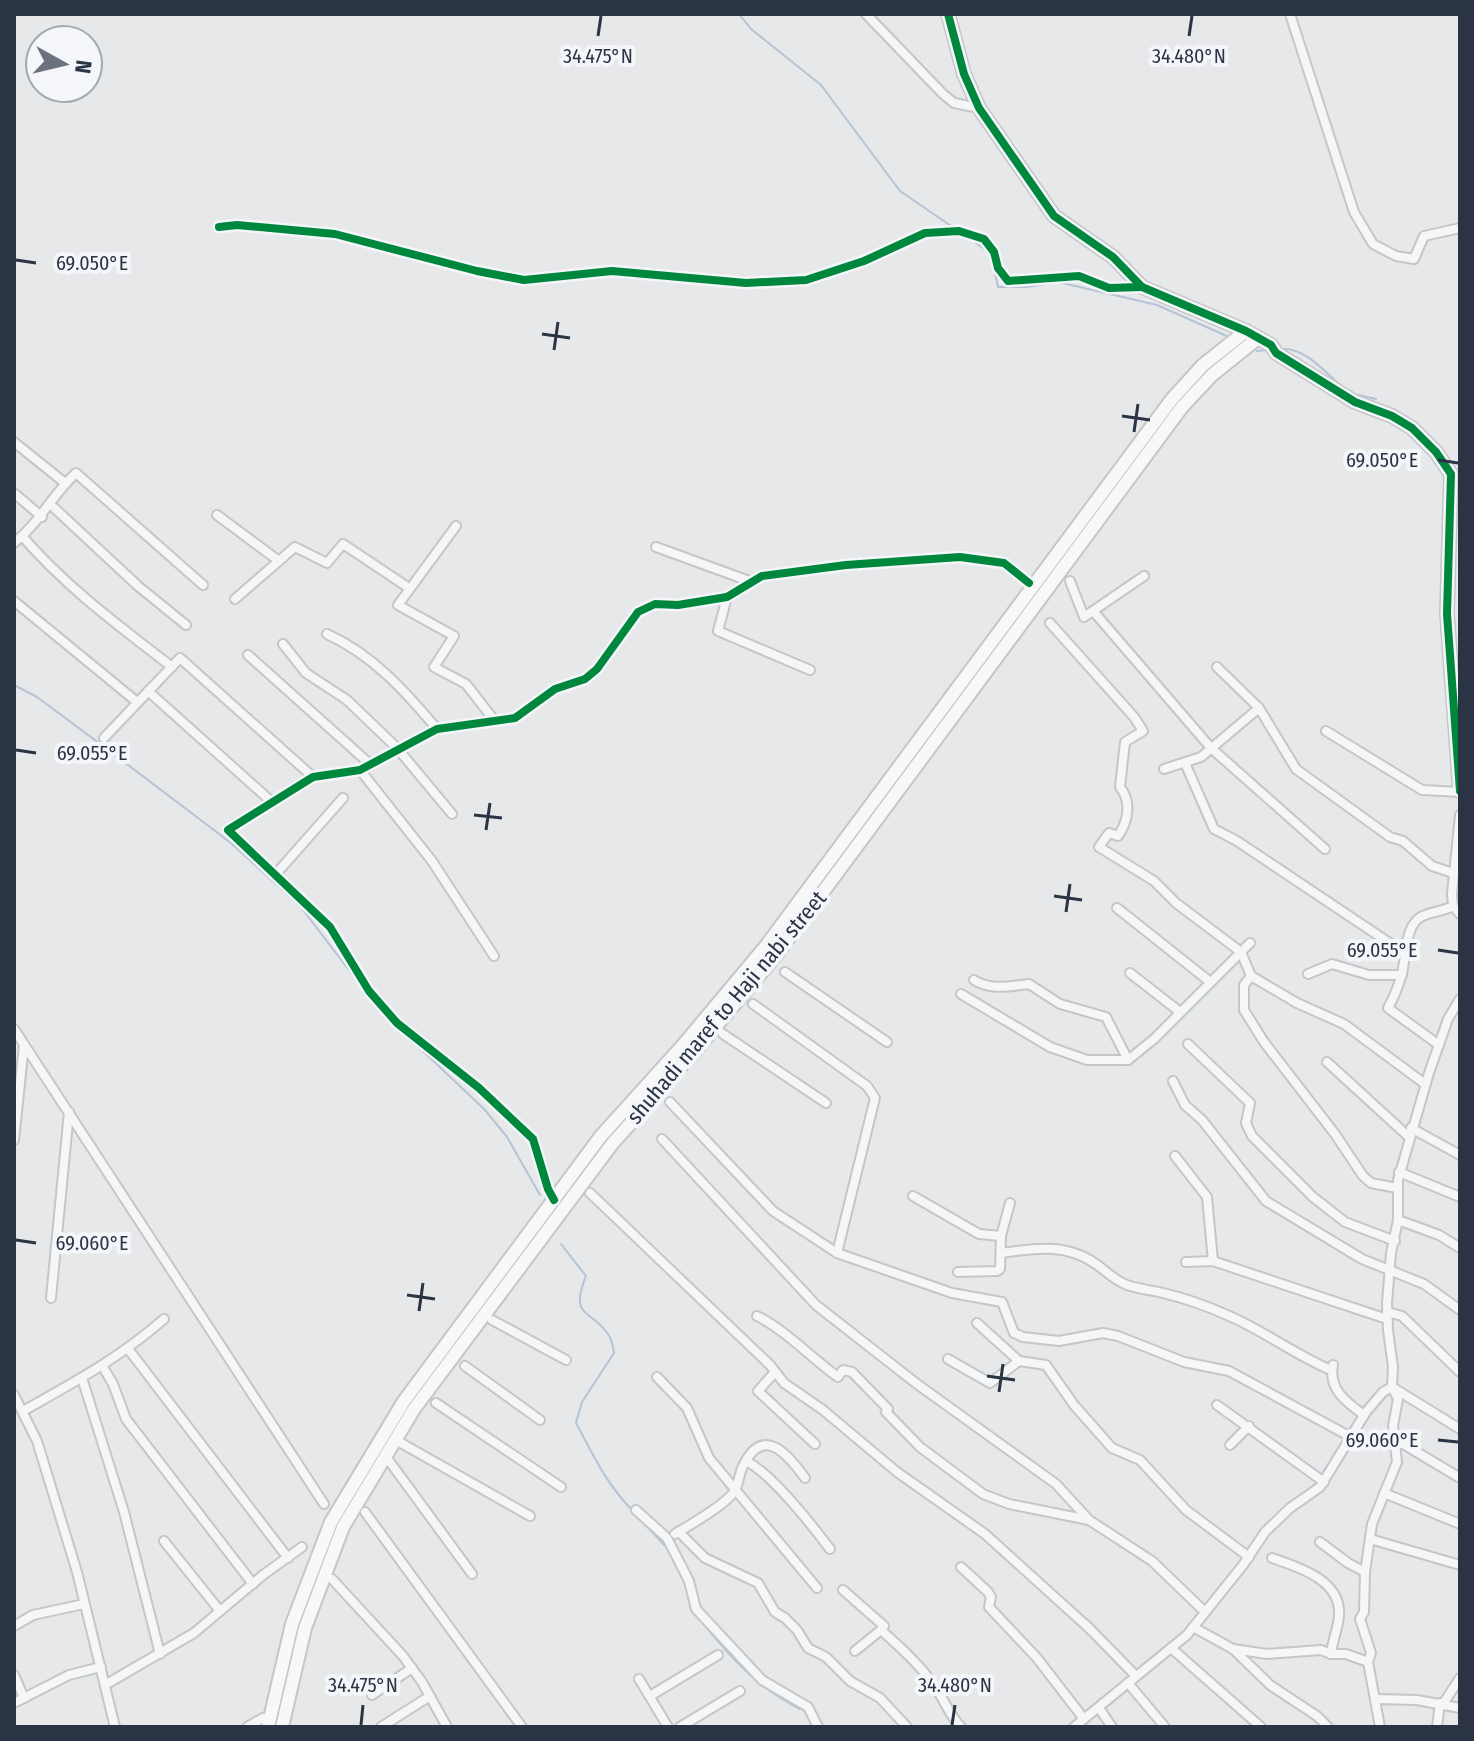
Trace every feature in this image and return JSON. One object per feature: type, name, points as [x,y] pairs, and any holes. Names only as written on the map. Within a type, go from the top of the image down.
[{"type":"main road","points":[[948,14],[964,74],[979,108],[1054,216],[1113,257],[1142,287],[1246,331],[1355,402],[1392,416],[1412,428],[1436,452],[1455,478],[1447,614],[1460,792]]},
{"type":"main road","points":[[266,1723],[292,1624],[331,1522],[404,1401],[601,1136],[766,946],[1172,399],[1203,365],[1246,331]]},
{"type":"main road","name":"shuhadi maref to Haji nabi street","points":[[282,1727],[305,1628],[338,1540],[366,1486],[414,1409],[612,1144],[777,954],[1182,407],[1212,375],[1258,338]]},
{"type":"street","points":[[866,14],[943,94],[954,103],[979,108]]},
{"type":"street","points":[[1290,14],[1354,212],[1373,244],[1396,256],[1414,259],[1424,236],[1460,228]]},
{"type":"street","points":[[219,227],[237,225],[335,234],[524,280],[612,271],[746,283],[806,280],[864,261],[925,233],[959,231],[984,239],[1008,281],[1079,276],[1109,288],[1142,287]]},
{"type":"street","points":[[14,442],[65,483]]},
{"type":"street","points":[[14,543],[42,517],[65,483],[76,473],[203,585]]},
{"type":"street","points":[[14,493],[42,517]]},
{"type":"street","points":[[50,504],[138,586],[186,625]]},
{"type":"street","points":[[217,515],[279,561]]},
{"type":"street","points":[[456,526],[398,605],[454,636],[434,667],[466,684],[494,720]]},
{"type":"street","points":[[22,536],[45,563],[93,607],[172,667]]},
{"type":"street","points":[[235,599],[295,547],[327,563],[343,544],[409,588]]},
{"type":"street","points":[[656,547],[752,582]]},
{"type":"street","points":[[554,1200],[533,1139],[479,1088],[397,1023],[369,991],[330,927],[228,830],[313,777],[360,770],[437,729],[515,718],[555,689],[585,679],[597,669],[638,612],[655,604],[678,605],[727,597],[762,576],[846,565],[960,557],[1004,563],[1029,583]]},
{"type":"street","points":[[1070,581],[1084,617],[1144,576]]},
{"type":"street","points":[[727,597],[718,631],[810,670]]},
{"type":"street","points":[[14,601],[137,702]]},
{"type":"street","points":[[1094,612],[1211,748],[1325,849]]},
{"type":"street","points":[[1050,623],[1143,731],[1125,742],[1120,787],[1125,793],[1128,815],[1124,827],[1118,836],[1109,833],[1099,847],[1154,881],[1176,903],[1241,952],[1251,976],[1297,1003],[1344,1024],[1425,1084]]},
{"type":"street","points":[[327,634],[362,654],[400,685],[437,729]]},
{"type":"street","points":[[283,644],[306,673],[347,700],[397,748],[452,814]]},
{"type":"street","points":[[248,655],[371,765]]},
{"type":"street","points":[[104,738],[180,658],[313,777]]},
{"type":"street","points":[[1217,667],[1259,708],[1296,769],[1390,837],[1403,841],[1432,866],[1453,873]]},
{"type":"street","points":[[148,691],[273,803]]},
{"type":"street","points":[[1164,769],[1201,757],[1259,708]]},
{"type":"street","points":[[1326,731],[1422,790],[1460,792]]},
{"type":"street","points":[[1185,763],[1216,831],[1237,841],[1406,954]]},
{"type":"street","points":[[360,770],[432,861],[494,956]]},
{"type":"street","points":[[275,875],[343,798]]},
{"type":"street","points":[[1460,815],[1453,873],[1453,906],[1460,914]]},
{"type":"street","points":[[1439,1045],[1388,1008],[1402,975],[1415,921],[1422,915],[1441,913],[1453,906]]},
{"type":"street","points":[[1117,908],[1209,981]]},
{"type":"street","points":[[961,994],[1050,1047],[1087,1060],[1128,1060],[1154,1039],[1250,943]]},
{"type":"street","points":[[1308,974],[1332,964],[1369,975],[1402,975]]},
{"type":"street","points":[[785,972],[887,1042]]},
{"type":"street","points":[[1130,973],[1180,1012]]},
{"type":"street","points":[[1251,976],[1244,985],[1244,1010],[1264,1042],[1335,1134],[1363,1176],[1371,1183],[1397,1188]]},
{"type":"street","points":[[974,980],[983,986],[1029,984],[1060,1004],[1106,1017],[1128,1060]]},
{"type":"street","points":[[1380,1727],[1368,1662],[1371,1653],[1360,1619],[1364,1612],[1365,1572],[1372,1524],[1397,1462],[1393,1426],[1398,1399],[1392,1387],[1387,1315],[1389,1272],[1398,1220],[1397,1188],[1425,1084],[1448,1019],[1460,999]]},
{"type":"street","points":[[753,1004],[867,1086],[875,1098],[837,1253]]},
{"type":"street","points":[[14,1029],[324,1504]]},
{"type":"street","points":[[723,1034],[826,1103]]},
{"type":"street","points":[[1188,1044],[1250,1103],[1246,1123],[1252,1136],[1313,1197],[1345,1222],[1395,1241]]},
{"type":"street","points":[[14,1140],[24,1045]]},
{"type":"street","points":[[1327,1062],[1410,1132],[1460,1155]]},
{"type":"street","points":[[1173,1081],[1185,1105],[1202,1120],[1266,1201],[1362,1259],[1424,1284],[1460,1310]]},
{"type":"street","points":[[670,1102],[773,1211],[837,1253],[952,1293],[1002,1302],[1014,1333],[1023,1337],[1059,1341],[1103,1333],[1184,1362],[1229,1371],[1349,1436]]},
{"type":"street","points":[[51,1298],[69,1111]]},
{"type":"street","points":[[662,1139],[816,1305],[917,1384],[1056,1484],[1089,1520],[1152,1561],[1205,1612]]},
{"type":"street","points":[[1175,1156],[1207,1197],[1213,1261]]},
{"type":"street","points":[[1399,1172],[1460,1197]]},
{"type":"street","points":[[590,1193],[784,1383],[823,1410],[897,1472],[985,1534],[1089,1628],[1136,1676]]},
{"type":"street","points":[[913,1196],[979,1234],[1001,1236]]},
{"type":"street","points":[[958,1272],[997,1271],[1001,1266],[1001,1236],[1010,1203]]},
{"type":"street","points":[[1398,1220],[1439,1235],[1460,1248]]},
{"type":"street","points":[[1001,1253],[1034,1248],[1072,1252],[1095,1263],[1111,1278],[1128,1286],[1166,1294],[1228,1315],[1311,1362],[1332,1367],[1337,1392],[1364,1415]]},
{"type":"street","points":[[1186,1262],[1213,1261],[1387,1315],[1402,1316],[1460,1372]]},
{"type":"street","points":[[757,1316],[782,1332],[826,1371],[838,1377],[843,1370],[852,1372],[920,1447],[983,1494],[1009,1504],[1089,1520]]},
{"type":"street","points":[[23,1411],[103,1367],[129,1350],[164,1319]]},
{"type":"street","points":[[492,1320],[566,1360]]},
{"type":"street","points":[[977,1323],[1019,1361],[1046,1365],[1074,1405],[1112,1448],[1140,1460],[1186,1510],[1249,1557]]},
{"type":"street","points":[[129,1350],[288,1558]]},
{"type":"street","points":[[948,1359],[990,1383],[1019,1361]]},
{"type":"street","points":[[465,1366],[540,1420]]},
{"type":"street","points":[[103,1367],[126,1419],[253,1584]]},
{"type":"street","points":[[775,1372],[758,1391],[815,1444]]},
{"type":"street","points":[[657,1377],[687,1408],[709,1458],[817,1588]]},
{"type":"street","points":[[82,1378],[124,1512],[160,1654]]},
{"type":"street","points":[[1074,1727],[1193,1627],[1265,1532],[1290,1508],[1320,1487],[1364,1415],[1383,1392],[1392,1387]]},
{"type":"street","points":[[1392,1387],[1460,1429]]},
{"type":"street","points":[[14,1395],[37,1441],[84,1604],[115,1727]]},
{"type":"street","points":[[436,1403],[561,1487]]},
{"type":"street","points":[[1217,1405],[1324,1482]]},
{"type":"street","points":[[1230,1445],[1249,1426]]},
{"type":"street","points":[[1395,1439],[1460,1478]]},
{"type":"street","points":[[401,1443],[530,1516]]},
{"type":"street","points":[[667,1538],[735,1491],[746,1461],[762,1444],[767,1443],[794,1463],[805,1478]]},
{"type":"street","points":[[387,1458],[472,1574]]},
{"type":"street","points":[[746,1461],[758,1467],[809,1521],[830,1549]]},
{"type":"street","points":[[1384,1493],[1460,1524]]},
{"type":"street","points":[[636,1510],[667,1538],[689,1581],[696,1609],[762,1680],[808,1707],[818,1727]]},
{"type":"street","points":[[365,1512],[522,1727]]},
{"type":"street","points":[[679,1532],[705,1558],[758,1583],[775,1612],[789,1621],[808,1648],[826,1657],[850,1681],[880,1698],[907,1727]]},
{"type":"street","points":[[1370,1539],[1460,1565]]},
{"type":"street","points":[[164,1541],[220,1611]]},
{"type":"street","points":[[1320,1542],[1365,1572]]},
{"type":"street","points":[[105,1685],[194,1633],[302,1547]]},
{"type":"street","points":[[1272,1558],[1306,1569],[1323,1580],[1336,1601],[1339,1615],[1331,1654]]},
{"type":"street","points":[[961,1567],[988,1592],[991,1597],[989,1607],[1037,1658],[1084,1719]]},
{"type":"street","points":[[332,1579],[412,1668],[444,1726]]},
{"type":"street","points":[[843,1590],[884,1626],[855,1651]]},
{"type":"street","points":[[14,1626],[33,1615],[84,1604]]},
{"type":"street","points":[[1339,1615],[1360,1619]]},
{"type":"street","points":[[1193,1627],[1233,1649],[1270,1685],[1317,1716],[1328,1727]]},
{"type":"street","points":[[881,1630],[913,1658],[961,1727]]},
{"type":"street","points":[[1171,1648],[1261,1727]]},
{"type":"street","points":[[1233,1649],[1267,1654],[1321,1650],[1368,1662]]},
{"type":"street","points":[[650,1696],[718,1655]]},
{"type":"street","points":[[14,1703],[69,1675],[101,1667]]},
{"type":"street","points":[[372,1695],[412,1668]]},
{"type":"street","points":[[14,1675],[24,1698]]},
{"type":"street","points":[[1437,1727],[1442,1704],[1460,1678]]},
{"type":"street","points":[[639,1679],[668,1727]]},
{"type":"street","points":[[1128,1683],[1165,1727]]},
{"type":"street","points":[[680,1727],[740,1691]]},
{"type":"street","points":[[381,1727],[430,1696]]},
{"type":"street","points":[[1376,1699],[1417,1700],[1460,1708]]},
{"type":"street","points":[[1099,1708],[1112,1727]]},
{"type":"street","points":[[247,1727],[266,1723]]},
{"type":"waterway","points":[[739,14],[751,29],[821,85],[900,191],[954,228]]},
{"type":"waterway","points":[[969,238],[990,253]]},
{"type":"waterway","points":[[993,263],[998,287],[1027,287],[1058,282],[1157,305],[1229,337]]},
{"type":"waterway","points":[[1282,349],[1291,349],[1307,356],[1342,387]]},
{"type":"waterway","points":[[1257,351],[1267,350]]},
{"type":"waterway","points":[[1354,394],[1376,399]]},
{"type":"waterway","points":[[14,685],[37,697],[231,843],[300,906],[361,986]]},
{"type":"waterway","points":[[370,998],[384,1014]]},
{"type":"waterway","points":[[406,1035],[485,1110],[507,1137],[540,1195]]},
{"type":"waterway","points":[[561,1244],[586,1276],[581,1289],[581,1306],[608,1334],[614,1353],[582,1402],[576,1423],[608,1480],[633,1511]]},
{"type":"waterway","points":[[640,1519],[668,1549]]},
{"type":"waterway","points":[[703,1623],[747,1672],[800,1709]]},
{"type":"cycle path","points":[[948,14],[964,74],[979,108],[1054,216],[1113,257],[1142,287],[1246,331],[1355,402],[1392,416],[1412,428],[1436,452],[1451,474],[1447,614],[1460,791]]},
{"type":"cycle path","points":[[219,227],[237,225],[335,234],[524,280],[612,271],[746,283],[806,280],[864,261],[925,233],[959,231],[984,239],[1008,281],[1079,276],[1109,288],[1142,287]]},
{"type":"cycle path","points":[[554,1200],[533,1139],[479,1088],[397,1023],[369,991],[330,927],[228,830],[313,777],[360,770],[437,729],[515,718],[555,689],[585,679],[597,669],[638,612],[655,604],[678,605],[727,597],[762,576],[846,565],[960,557],[1004,563],[1029,583]]}]
